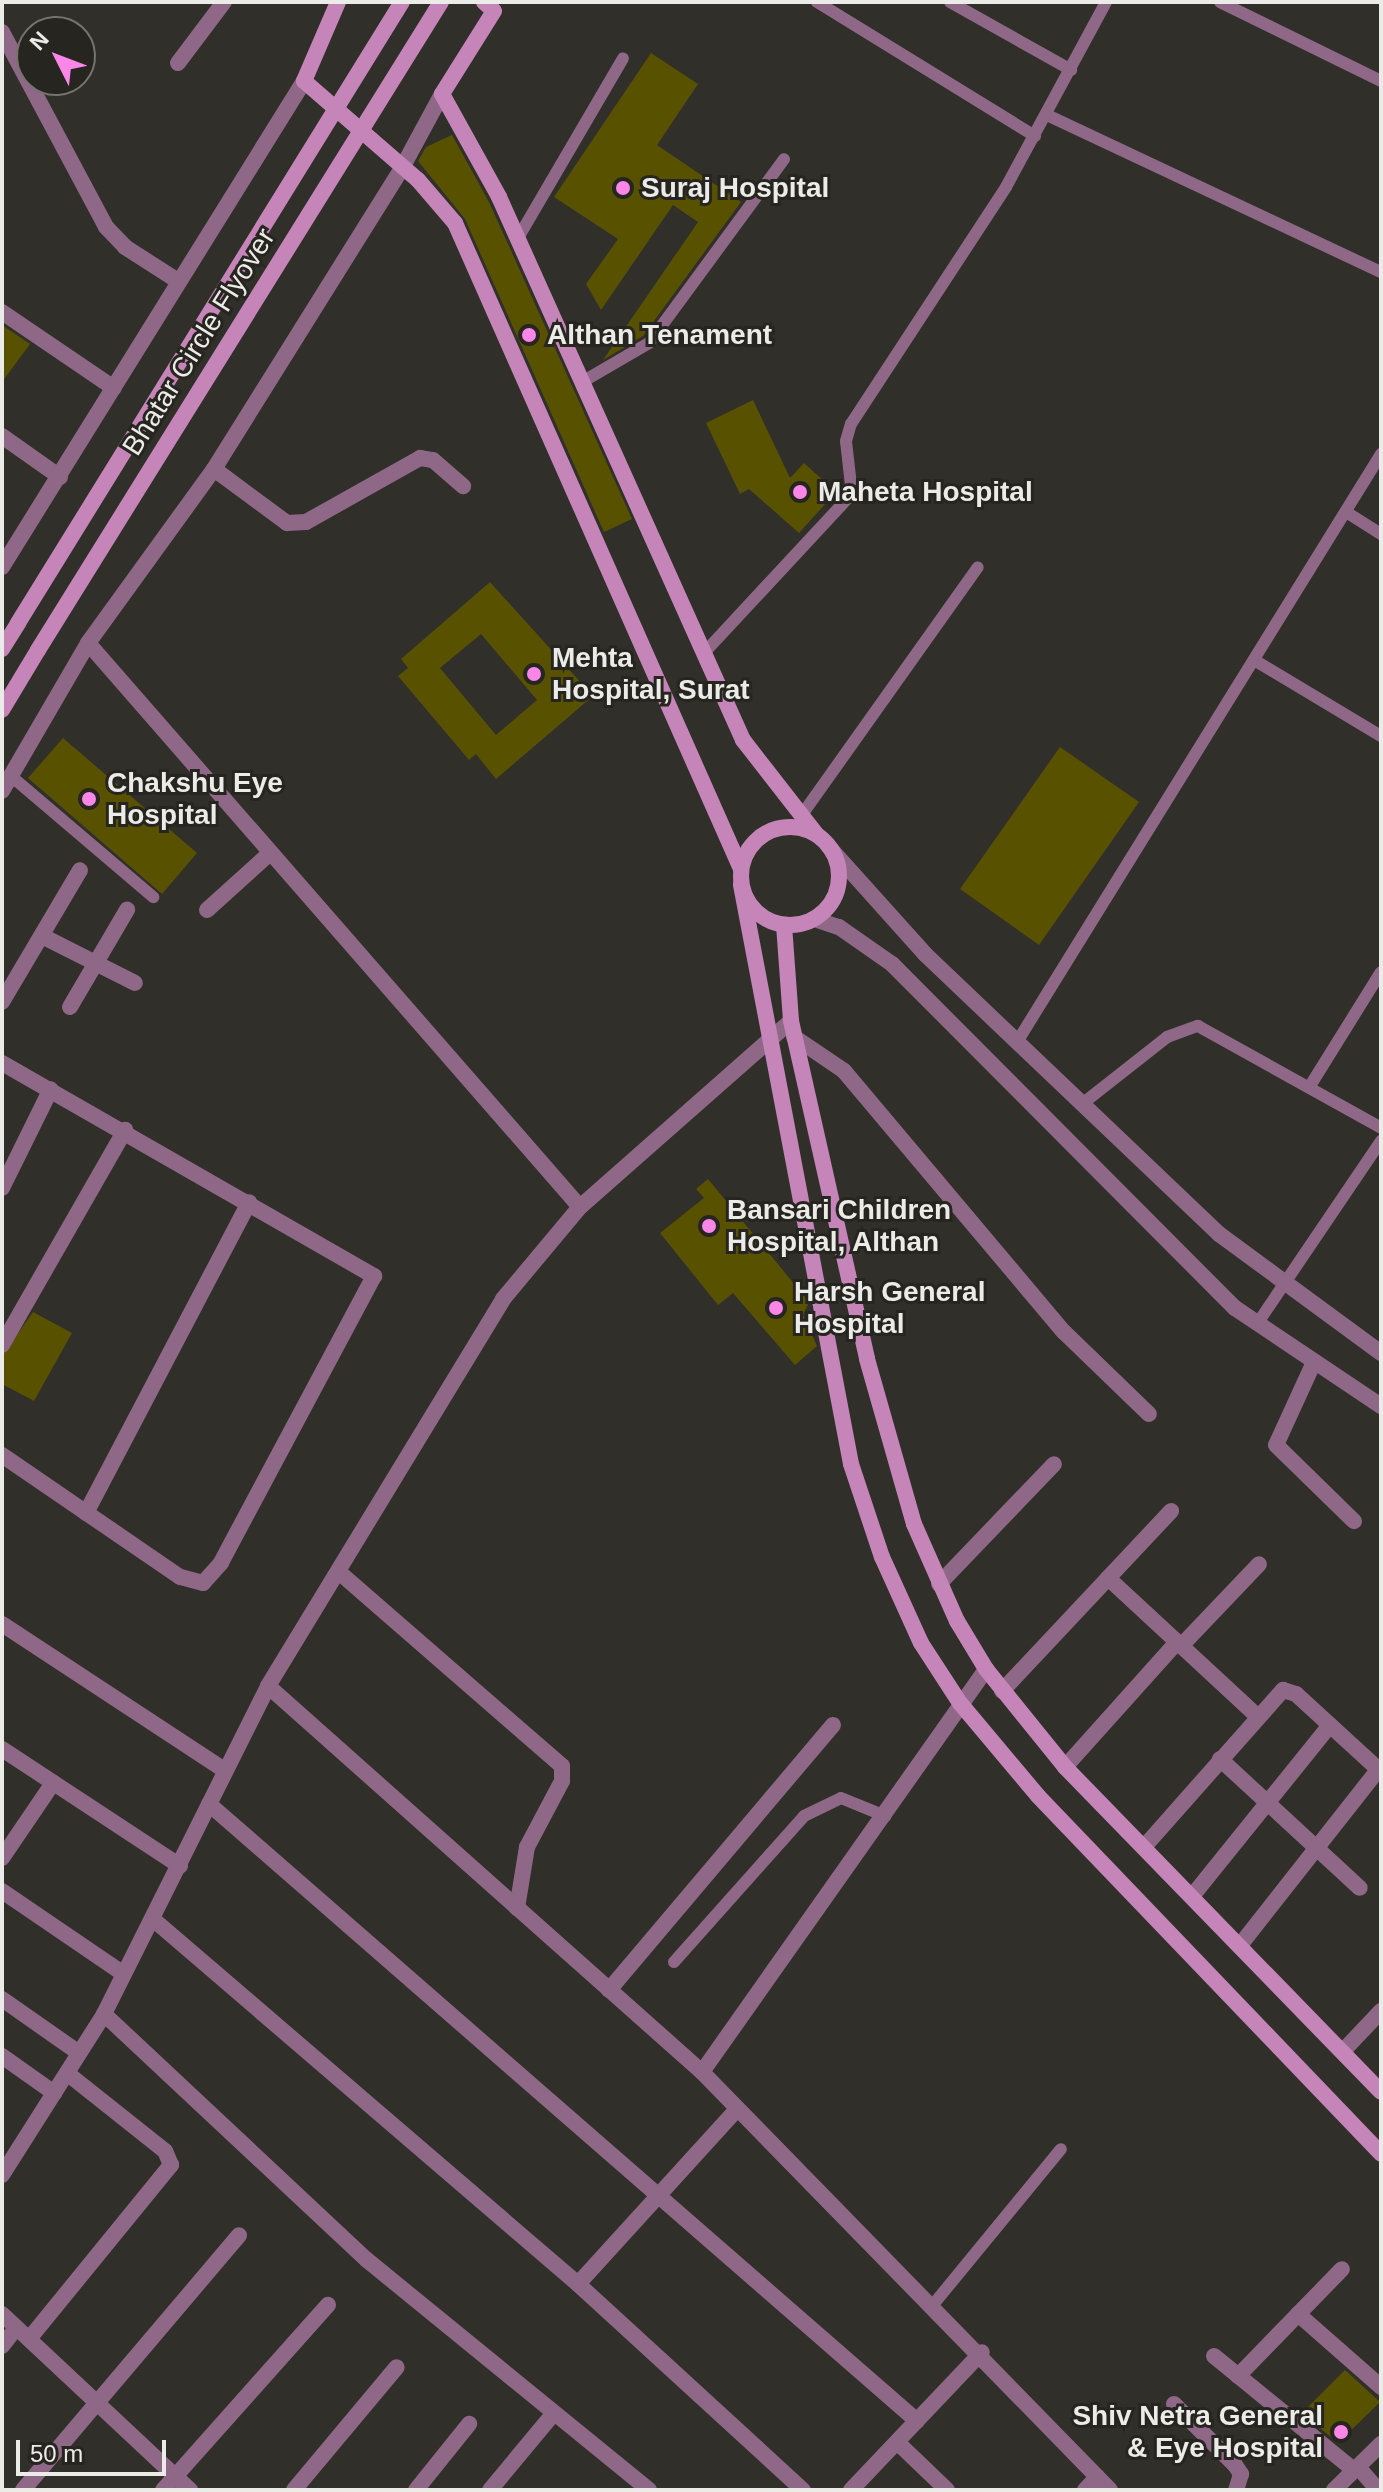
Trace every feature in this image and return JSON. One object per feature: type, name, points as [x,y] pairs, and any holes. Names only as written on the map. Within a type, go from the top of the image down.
[{"type":"main road","points":[[338,2],[304,81],[402,168],[455,223],[756,912],[784,925],[814,919],[835,895],[839,878],[823,841],[743,740],[518,238],[442,94],[492,5]]},
{"type":"main road","name":"Bhatar Circle Flyover","points":[[2,649],[402,2]]},
{"type":"main road","name":"Bhatar Circle Flyover","points":[[2,710],[441,2]]},
{"type":"main road","points":[[823,841],[785,827],[769,832],[755,841],[741,877],[769,1040],[851,1464],[907,1614],[960,1703],[1038,1796],[1381,2154]]},
{"type":"main road","points":[[784,925],[793,1029],[890,1450],[939,1584],[986,1669],[1065,1767],[1241,1944],[1381,2092]]},
{"type":"street","points":[[178,63],[224,2]]},
{"type":"street","points":[[2,32],[106,227],[125,247],[178,281]]},
{"type":"street","points":[[2,567],[304,81]]},
{"type":"street","points":[[6,784],[88,643],[214,469],[402,168],[442,94]]},
{"type":"street","points":[[2,312],[114,388]]},
{"type":"street","points":[[2,436],[60,477]]},
{"type":"street","points":[[214,469],[277,519],[295,524],[420,458],[433,460],[463,486]]},
{"type":"street","points":[[88,643],[580,1207]]},
{"type":"street","points":[[823,841],[926,955],[1219,1234],[1381,1353]]},
{"type":"street","points":[[207,910],[270,853]]},
{"type":"street","points":[[2,1002],[80,870]]},
{"type":"street","points":[[70,1007],[127,910]]},
{"type":"street","points":[[814,919],[839,927],[892,964],[1235,1308],[1381,1406]]},
{"type":"street","points":[[42,936],[135,983]]},
{"type":"street","points":[[5,2165],[104,2014],[122,1973],[154,1920],[224,1770],[268,1686],[340,1573],[503,1299],[580,1207],[769,1040],[793,1029],[844,1071],[1064,1332],[1149,1414]]},
{"type":"street","points":[[2,1063],[125,1130],[374,1276],[211,1577],[203,1583],[180,1577],[2,1455]]},
{"type":"street","points":[[2,1188],[51,1089]]},
{"type":"street","points":[[2,1345],[125,1130]]},
{"type":"street","points":[[86,1513],[249,1202]]},
{"type":"street","points":[[1314,1362],[1276,1445],[1354,1521]]},
{"type":"street","points":[[939,1584],[1054,1464]]},
{"type":"street","points":[[1002,1691],[1171,1511]]},
{"type":"street","points":[[1065,1767],[1179,1644],[1259,1564]]},
{"type":"street","points":[[340,1573],[562,1766],[562,1781],[527,1847],[517,1908]]},
{"type":"street","points":[[1108,1578],[1257,1716]]},
{"type":"street","points":[[2,1624],[224,1770]]},
{"type":"street","points":[[702,2072],[986,1669]]},
{"type":"street","points":[[268,1686],[702,2072],[932,2306],[982,2352],[1110,2490]]},
{"type":"street","points":[[1144,1847],[1276,1694],[1291,1691],[1380,1771],[1313,1845],[1241,1944]]},
{"type":"street","points":[[609,1990],[833,1725]]},
{"type":"street","points":[[1193,1895],[1265,1800],[1330,1725]]},
{"type":"street","points":[[2,1749],[180,1866]]},
{"type":"street","points":[[1220,1759],[1360,1888]]},
{"type":"street","points":[[2,1858],[53,1783]]},
{"type":"street","points":[[209,1804],[917,2421]]},
{"type":"street","points":[[2,1891],[122,1973]]},
{"type":"street","points":[[154,1920],[578,2284],[803,2490]]},
{"type":"street","points":[[2,1999],[79,2053]]},
{"type":"street","points":[[1344,2050],[1381,2011]]},
{"type":"street","points":[[104,2014],[367,2260],[644,2489]]},
{"type":"street","points":[[2,2056],[54,2093]]},
{"type":"street","points":[[2,2346],[22,2334],[171,2165],[165,2151],[67,2073]]},
{"type":"street","points":[[578,2284],[737,2109]]},
{"type":"street","points":[[23,2490],[239,2235]]},
{"type":"street","points":[[1238,2376],[1342,2269]]},
{"type":"street","points":[[163,2490],[328,2305]]},
{"type":"street","points":[[2,2314],[190,2490]]},
{"type":"street","points":[[1298,2314],[1381,2387]]},
{"type":"street","points":[[851,2490],[982,2352]]},
{"type":"street","points":[[1214,2356],[1356,2468],[1378,2490]]},
{"type":"street","points":[[294,2490],[397,2367]]},
{"type":"street","points":[[1174,2404],[1235,2465],[1241,2474],[1236,2490]]},
{"type":"street","points":[[490,2490],[554,2413]]},
{"type":"street","points":[[416,2490],[469,2424]]},
{"type":"street","points":[[897,2442],[947,2490]]},
{"type":"street","points":[[1334,2490],[1381,2444]]},
{"type":"street","points":[[1085,2490],[1097,2477]]},
{"type":"lane","points":[[817,2],[1035,136]]},
{"type":"lane","points":[[950,2],[1071,70]]},
{"type":"lane","points":[[704,653],[848,501],[854,487],[846,441],[851,424],[1035,136],[1106,2]]},
{"type":"lane","points":[[1220,2],[1381,81]]},
{"type":"lane","points":[[518,238],[623,58]]},
{"type":"lane","points":[[1047,115],[1381,272]]},
{"type":"lane","points":[[582,382],[649,343],[784,159]]},
{"type":"lane","points":[[1017,1042],[1381,454]]},
{"type":"lane","points":[[1346,512],[1381,534]]},
{"type":"lane","points":[[801,816],[978,567]]},
{"type":"lane","points":[[1254,660],[1381,736]]},
{"type":"lane","points":[[6,784],[153,897]]},
{"type":"lane","points":[[1310,1086],[1381,972]]},
{"type":"lane","points":[[1082,1104],[1167,1037],[1198,1026],[1381,1128]]},
{"type":"lane","points":[[1257,1324],[1282,1282],[1381,1141]]},
{"type":"lane","points":[[674,1962],[804,1816],[841,1798],[885,1816]]},
{"type":"lane","points":[[932,2306],[1061,2149]]},
{"type":"building","points":[[651,53],[698,84],[657,145],[741,202],[643,336],[603,360],[698,222],[673,205],[601,310],[586,284],[618,239],[554,197]]},
{"type":"building","points":[[452,135],[489,202],[632,519],[604,532],[465,219],[418,161],[426,147]]},
{"type":"building","points":[[2,325],[30,344],[2,382]]},
{"type":"building","points":[[753,400],[790,478],[804,463],[836,492],[799,533],[749,489],[740,494],[706,423]]},
{"type":"building","points":[[490,582],[593,696],[496,779],[476,754],[469,760],[398,676],[408,668],[401,659]],"holes":[[[481,634],[537,700],[496,735],[440,668]]]},
{"type":"building","points":[[63,738],[197,853],[162,894],[28,778]]},
{"type":"building","points":[[1060,747],[1139,802],[1039,945],[960,889]]},
{"type":"building","points":[[708,1179],[809,1302],[803,1315],[817,1346],[795,1365],[733,1293],[718,1305],[660,1233],[704,1198],[696,1189]]},
{"type":"building","points":[[33,1312],[72,1333],[34,1401],[2,1384],[2,1356]]},
{"type":"building","points":[[1345,2370],[1380,2402],[1338,2443],[1302,2413]]},
{"type":"place","name":"Suraj Hospital","points":[[623,188]]},
{"type":"place","name":"Althan Tenament","points":[[529,335]]},
{"type":"place","name":"Maheta Hospital","points":[[800,492]]},
{"type":"place","name":"Mehta Hospital, Surat","points":[[534,674]]},
{"type":"place","name":"Chakshu Eye Hospital","points":[[89,799]]},
{"type":"place","name":"Bansari Children Hospital, Althan","points":[[709,1226]]},
{"type":"place","name":"Harsh General Hospital","points":[[776,1308]]},
{"type":"place","name":"Shiv Netra General & Eye Hospital","points":[[1341,2432]]}]
